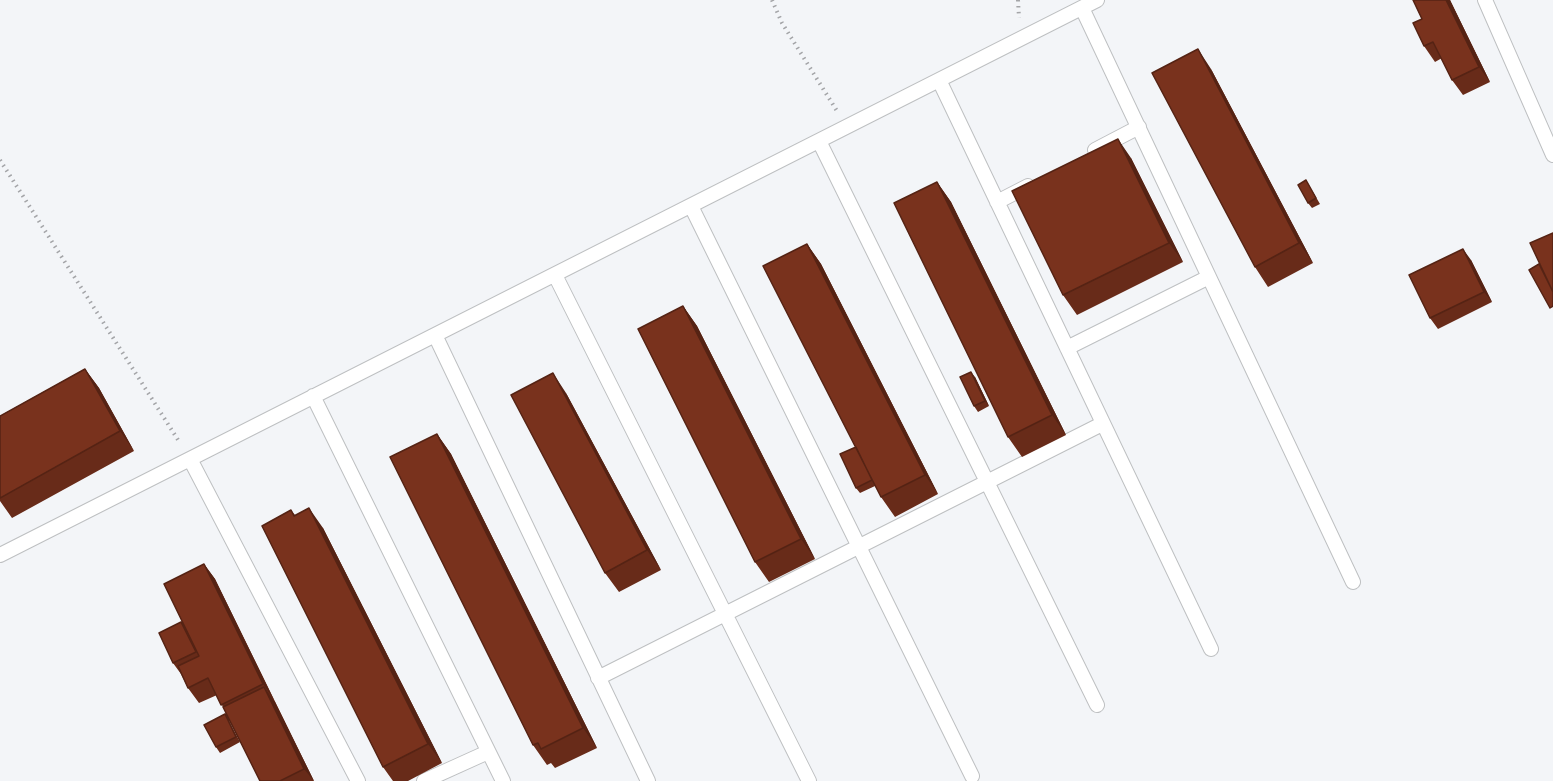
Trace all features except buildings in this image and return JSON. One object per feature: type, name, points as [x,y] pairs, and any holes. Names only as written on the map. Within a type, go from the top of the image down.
[{"type":"lane","points":[[0,555],[1098,0]]},
{"type":"lane","points":[[1485,0],[1553,155]]},
{"type":"lane","points":[[1082,8],[1353,582]]},
{"type":"lane","points":[[939,80],[1210,649]]},
{"type":"lane","points":[[1083,156],[1138,127]]},
{"type":"lane","points":[[819,141],[1097,705]]},
{"type":"lane","points":[[997,202],[1039,180]]},
{"type":"lane","points":[[691,206],[972,776]]},
{"type":"lane","points":[[555,275],[809,781]]},
{"type":"lane","points":[[1066,348],[1209,277]]},
{"type":"lane","points":[[435,335],[648,781]]},
{"type":"lane","points":[[313,396],[502,781]]},
{"type":"lane","points":[[598,678],[1102,424]]},
{"type":"lane","points":[[190,459],[358,781]]},
{"type":"lane","points":[[424,781],[488,752]]},
{"type":"path","points":[[772,0],[782,22],[847,127]]},
{"type":"path","points":[[0,160],[190,459]]}]
